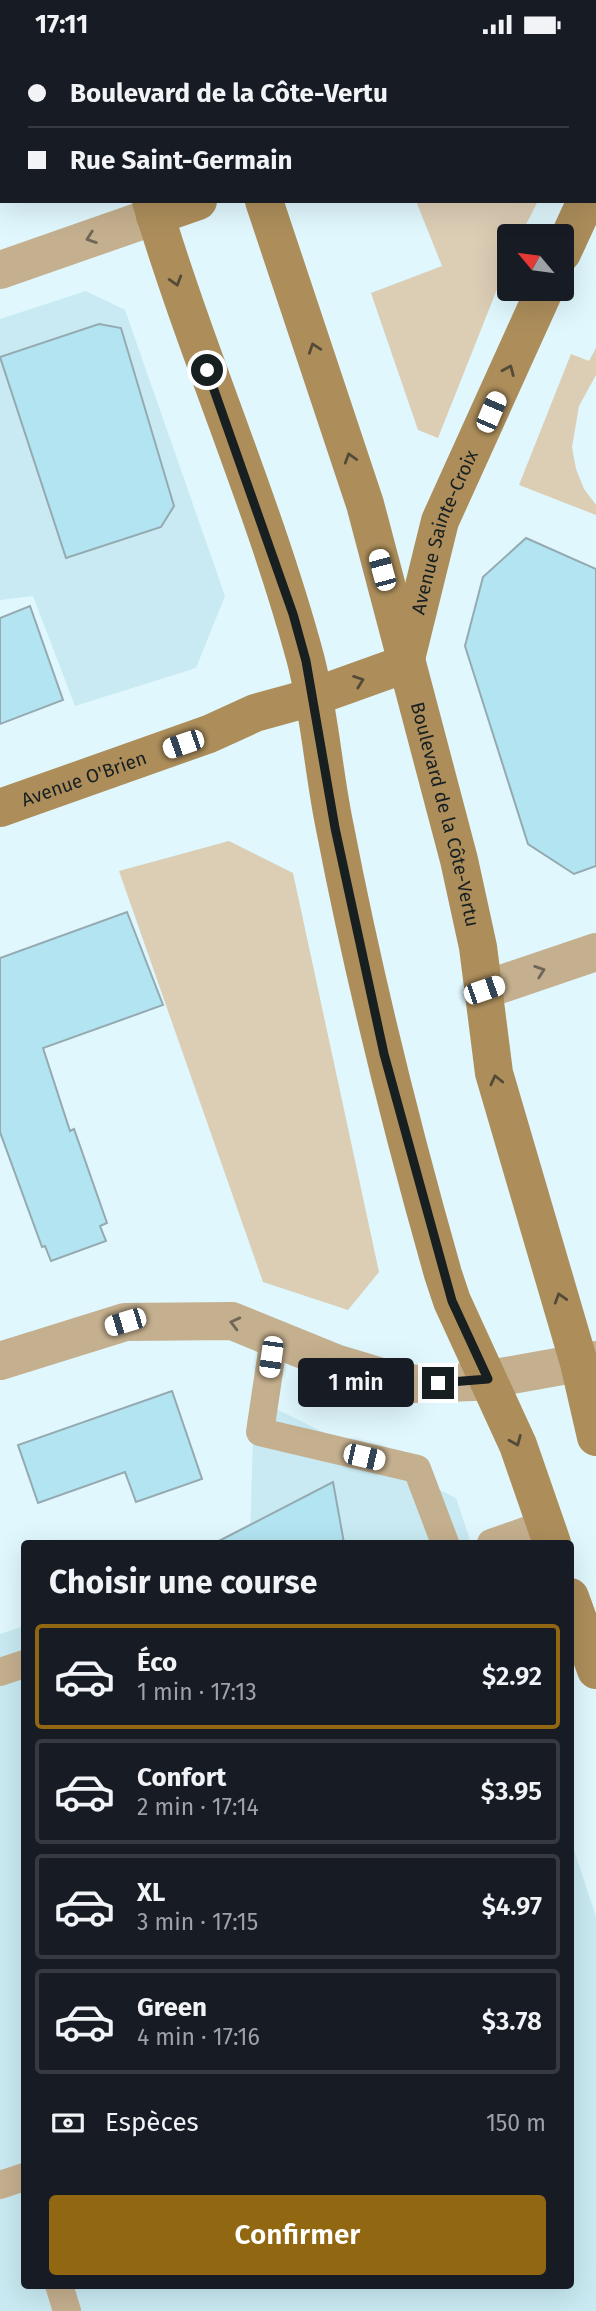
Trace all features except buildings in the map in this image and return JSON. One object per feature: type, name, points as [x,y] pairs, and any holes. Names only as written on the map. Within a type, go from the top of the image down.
[{"type":"main road","points":[[187,203],[153,209],[181,297],[286,590],[313,697],[335,828],[384,1054],[452,1301],[518,1445],[548,1534]]},
{"type":"main road","name":"Boulevard de la Côte-Vertu","points":[[265,203],[365,504],[405,664],[459,860],[484,990],[487,1030],[497,1085],[588,1361],[596,1437]]},
{"type":"main road","points":[[574,227],[585,203]]},
{"type":"main road","name":"Avenue Sainte-Croix","points":[[405,664],[440,521],[540,301]]},
{"type":"main road","name":"Avenue O'Brien","points":[[0,808],[209,734],[255,713],[313,697],[405,664]]},
{"type":"main road","points":[[574,1608],[596,1670]]},
{"type":"street","points":[[0,270],[153,209]]},
{"type":"street","points":[[484,990],[596,952]]},
{"type":"street","points":[[0,1361],[125,1322],[232,1321],[338,1364],[388,1379],[455,1384],[588,1361]]},
{"type":"lane","points":[[274,1338],[260,1432],[417,1469],[444,1540]]},
{"type":"lane","points":[[510,1540],[548,1534]]},
{"type":"lane","points":[[0,1672],[21,1665]]},
{"type":"lane","points":[[60,2289],[67,2311]]},
{"type":"shaded area","points":[[417,203],[537,203],[526,224],[497,224],[497,289],[438,438],[418,430],[371,293],[442,266]]},
{"type":"shaded area","points":[[86,291],[125,310],[225,596],[196,668],[75,706],[33,596],[0,600],[0,319]]},
{"type":"shaded area","points":[[596,348],[596,375],[579,406],[572,447],[576,469],[584,489],[596,505],[596,515],[519,485],[571,354],[589,361]]},
{"type":"shaded area","points":[[229,841],[293,873],[379,1272],[348,1310],[263,1282],[119,871]]},
{"type":"shaded area","points":[[254,1398],[456,1498],[470,1540],[250,1540]]},
{"type":"shaded area","points":[[21,1627],[21,2289],[574,2289],[574,1850],[596,1917],[596,2311],[0,2311],[0,1634]]},
{"type":"route","points":[[207,370],[293,614],[306,661],[335,828],[384,1054],[443,1273],[452,1301],[488,1379],[455,1384],[438,1383]]}]
